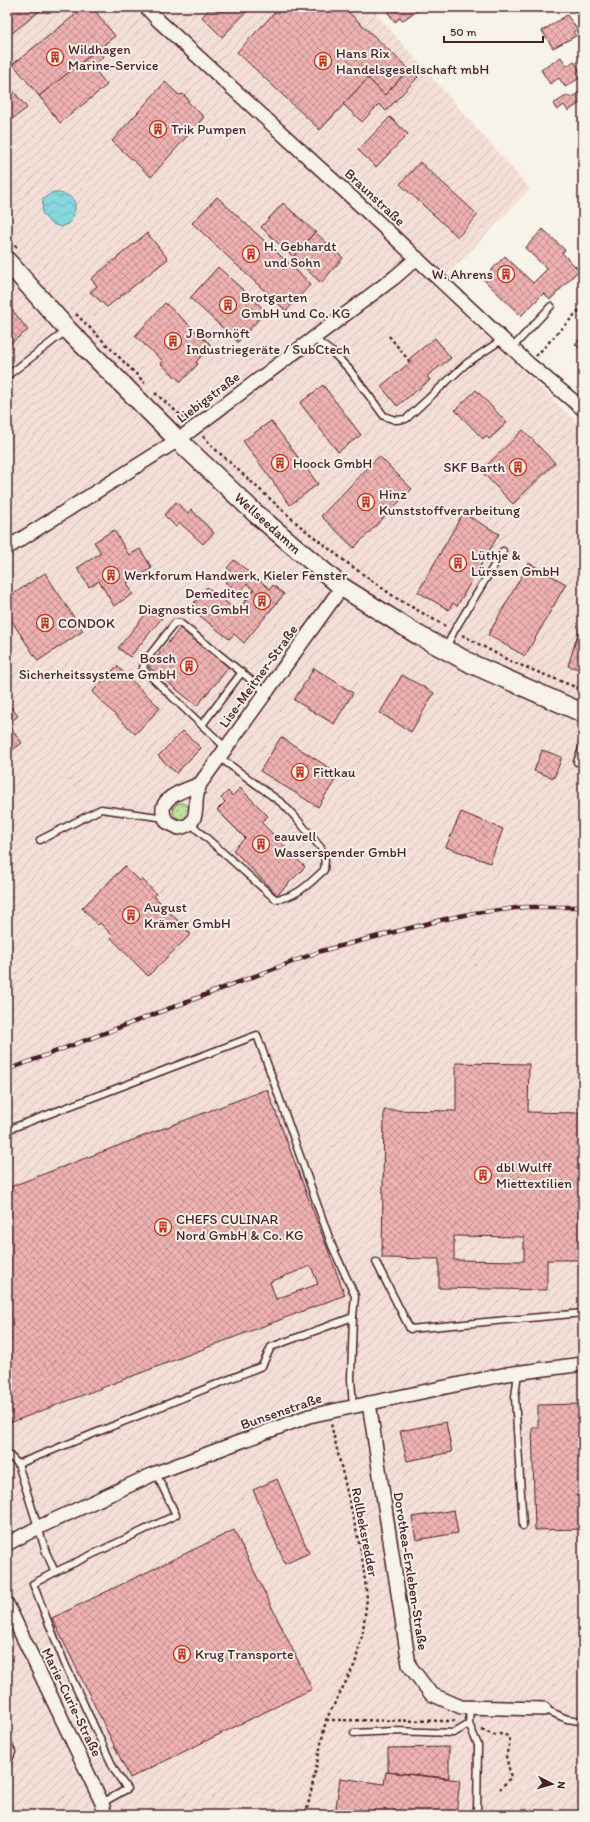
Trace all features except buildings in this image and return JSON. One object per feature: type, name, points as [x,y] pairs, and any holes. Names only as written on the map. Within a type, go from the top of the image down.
[{"type":"main road","name":"Wellseedamm","points":[[15,257],[68,330],[178,440],[255,513],[342,587],[418,635],[445,650],[474,665],[583,713]]},
{"type":"street","name":"Braunstraße","points":[[146,7],[164,26],[417,258],[530,364],[583,409]]},
{"type":"street","name":"Liebigstraße","points":[[7,548],[178,440],[395,277],[417,258]]},
{"type":"street","name":"Lise-Meitner-Straße","points":[[191,824],[196,818],[196,802],[200,784],[342,587]]},
{"type":"street","points":[[191,824],[179,828],[167,822],[163,811],[165,803],[170,796],[200,784]]},
{"type":"street","name":"Bunsenstraße","points":[[7,1544],[39,1527],[156,1473],[309,1416],[518,1372],[583,1364]]},
{"type":"street","name":"Dorothea-Erxleben-Straße","points":[[369,1403],[409,1665],[431,1694],[466,1707],[544,1709]]},
{"type":"street","name":"Marie-Curie-Straße","points":[[7,1604],[104,1809]]},
{"type":"lane","points":[[313,338],[332,352],[350,369],[384,416],[395,420],[406,419],[467,363],[508,343],[551,306]]},
{"type":"lane","points":[[7,376],[68,330]]},
{"type":"lane","points":[[445,650],[454,631],[503,552]]},
{"type":"lane","points":[[191,824],[275,899],[285,899],[301,891],[324,870],[325,860],[321,848],[297,818],[223,752],[202,725],[143,668],[145,661],[175,623],[180,623],[266,692]]},
{"type":"lane","points":[[202,725],[242,672]]},
{"type":"lane","points":[[577,762],[583,746]]},
{"type":"lane","points":[[40,840],[101,809],[165,818]]},
{"type":"lane","points":[[7,1130],[258,1035],[332,1246],[355,1296],[351,1379],[353,1406]]},
{"type":"lane","points":[[376,1262],[410,1329],[583,1313]]},
{"type":"lane","points":[[18,1464],[262,1366],[271,1347],[353,1317]]},
{"type":"lane","points":[[518,1372],[515,1397],[523,1526]]},
{"type":"lane","points":[[7,1453],[18,1464],[46,1552],[55,1572]]},
{"type":"lane","points":[[104,1809],[127,1789],[115,1771],[65,1664],[32,1584],[176,1515],[156,1473]]},
{"type":"lane","points":[[466,1707],[468,1724],[478,1745],[477,1815]]},
{"type":"lane","points":[[544,1709],[567,1719],[580,1720],[583,1726]]},
{"type":"lane","points":[[354,1733],[393,1731],[454,1732],[468,1724]]},
{"type":"lane","points":[[7,1741],[12,1752],[7,1765]]},
{"type":"path","points":[[7,236],[15,257]]},
{"type":"path","points":[[530,364],[583,306]]},
{"type":"path","points":[[75,312],[146,384]]},
{"type":"path","points":[[389,336],[410,362]]},
{"type":"path","points":[[151,390],[195,427],[215,449],[300,526],[396,598],[510,661],[583,690]]},
{"type":"path","name":"Rollbeksredder","points":[[306,1815],[326,1720],[355,1664],[363,1631],[367,1598],[362,1554],[328,1411]]},
{"type":"path","points":[[326,1720],[454,1721],[466,1707]]},
{"type":"path","points":[[482,1730],[493,1735],[502,1734],[508,1736],[510,1742],[506,1756],[511,1777],[500,1789]]},
{"type":"shaded area","points":[[7,7],[370,7],[530,189],[435,287],[583,428],[583,1815],[7,1815]]},
{"type":"green space","points":[[178,803],[184,803],[189,808],[187,817],[184,819],[178,819],[173,814],[173,808]]},
{"type":"water","points":[[53,192],[67,195],[74,201],[75,205],[75,210],[70,223],[61,227],[50,223],[42,213],[43,199]]},
{"type":"railway","points":[[7,1070],[321,951],[474,913],[525,907],[583,907]]},
{"type":"place","name":"Wildhagen Marine-Service","points":[[55,57]]},
{"type":"place","name":"Hans Rix Handelsgesellschaft mbH","points":[[323,61]]},
{"type":"place","name":"Trik Pumpen","points":[[158,129]]},
{"type":"place","name":"H. Gebhardt und Sohn","points":[[251,254]]},
{"type":"place","name":"W. Ahrens","points":[[506,274]]},
{"type":"place","name":"Brotgarten GmbH und Co. KG","points":[[228,305]]},
{"type":"place","name":"J Bornhöft Industriegeräte / SubCtech","points":[[173,341]]},
{"type":"place","name":"Hoock GmbH","points":[[280,463]]},
{"type":"place","name":"SKF Barth","points":[[518,467]]},
{"type":"place","name":"Hinz Kunststoffverarbeitung","points":[[366,502]]},
{"type":"place","name":"Lüthje & Lürssen GmbH","points":[[458,563]]},
{"type":"place","name":"Werkforum Handwerk, Kieler Fenster","points":[[111,575]]},
{"type":"place","name":"Demeditec Diagnostics GmbH","points":[[262,601]]},
{"type":"place","name":"CONDOK","points":[[45,623]]},
{"type":"place","name":"Bosch Sicherheitssysteme GmbH","points":[[189,666]]},
{"type":"place","name":"Fittkau","points":[[300,772]]},
{"type":"place","name":"eauvell Wasserspender GmbH","points":[[261,844]]},
{"type":"place","name":"August Krämer GmbH","points":[[131,915]]},
{"type":"place","name":"dbl Wulff Miettextilien","points":[[483,1175]]},
{"type":"place","name":"CHEFS CULINAR Nord GmbH & Co. KG","points":[[163,1227]]},
{"type":"place","name":"Krug Transporte","points":[[182,1654]]}]
